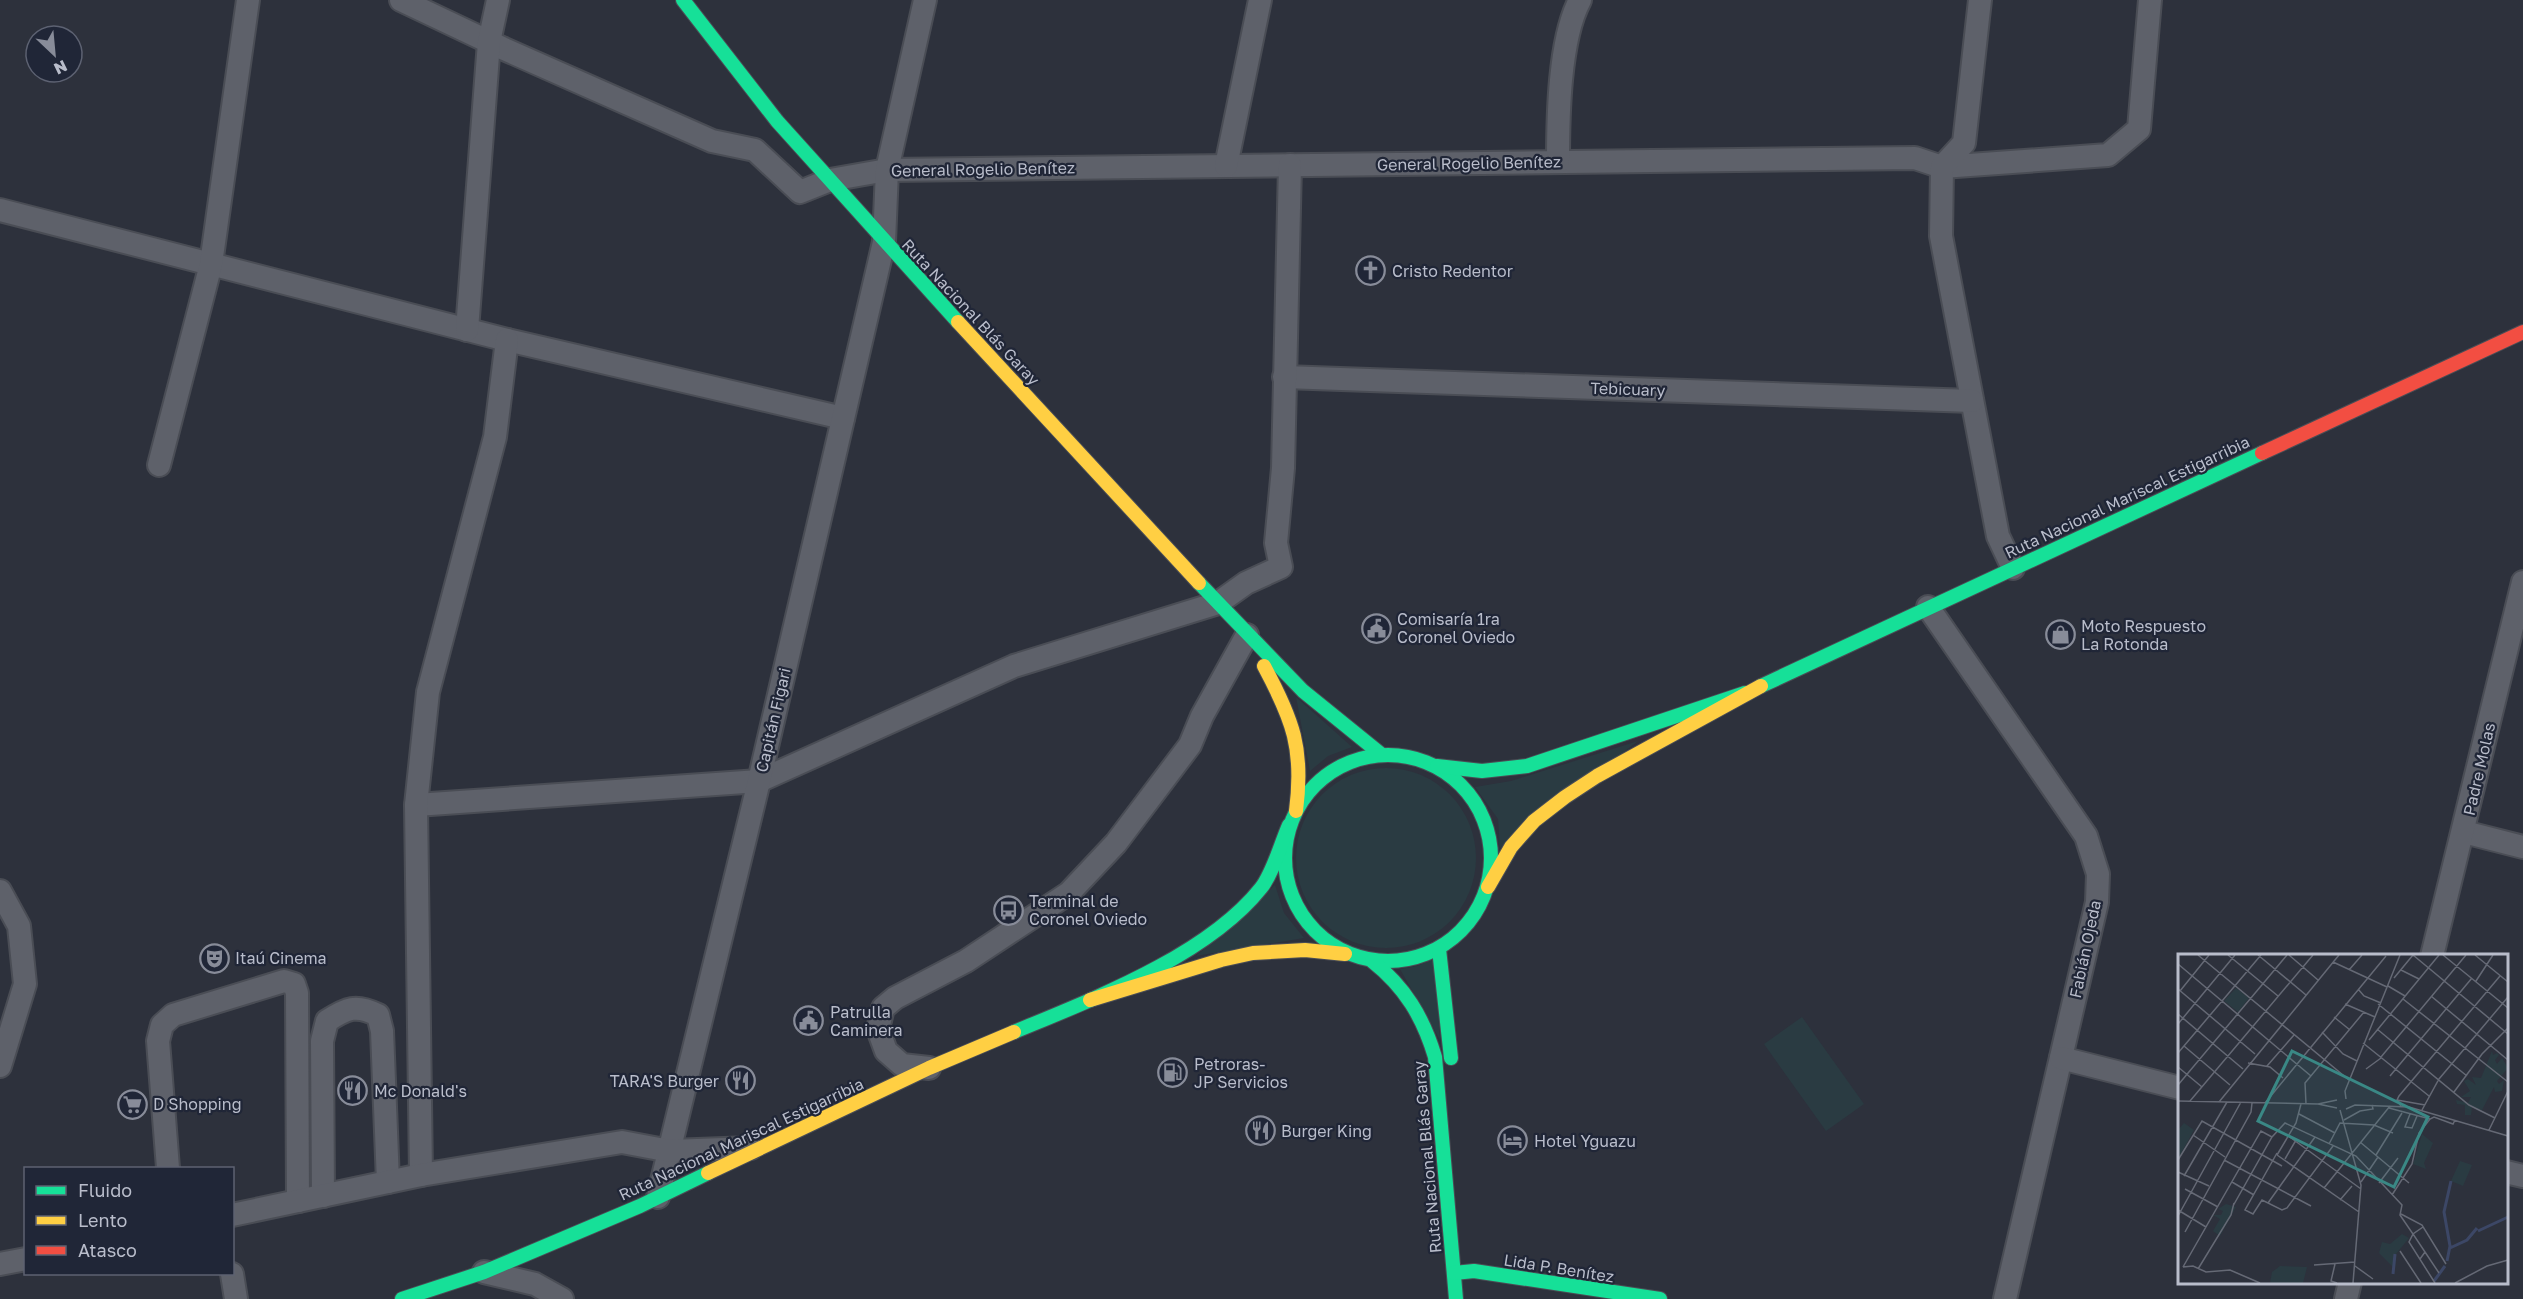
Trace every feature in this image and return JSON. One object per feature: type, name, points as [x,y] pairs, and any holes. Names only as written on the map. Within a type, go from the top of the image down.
[{"type":"main road","name":"Ruta Nacional Blás Garay","points":[[683,0],[777,121],[884,242],[1247,636],[1303,691],[1382,755]]},
{"type":"main road","name":"Ruta Nacional Mariscal Estigarribia","points":[[1745,693],[2523,332]]},
{"type":"main road","name":"Ruta Nacional Blás Garay","points":[[1247,636],[1279,693],[1299,744],[1301,770],[1296,811]]},
{"type":"main road","points":[[1090,1000],[1187,951],[1230,922],[1263,886],[1289,825],[1304,798],[1325,776],[1352,761],[1382,755],[1410,757],[1437,766],[1482,771],[1527,766],[1745,693]]},
{"type":"main road","points":[[1090,1000],[1253,952],[1316,950],[1372,961],[1407,960],[1439,948],[1460,933],[1477,912],[1488,887],[1511,847],[1534,821],[1597,776],[1745,693]]},
{"type":"main road","points":[[1437,766],[1460,783],[1478,805],[1489,831],[1492,860],[1488,887]]},
{"type":"main road","points":[[1289,825],[1284,856],[1288,887],[1301,915],[1322,939],[1349,955]]},
{"type":"main road","name":"Ruta Nacional Blás Garay","points":[[1439,948],[1452,1073]]},
{"type":"main road","name":"Ruta Nacional Blás Garay","points":[[1372,961],[1394,977],[1407,993],[1425,1024],[1435,1057],[1456,1299]]},
{"type":"main road","name":"Ruta Nacional Mariscal Estigarribia","points":[[402,1299],[484,1272],[566,1239],[929,1068],[1090,1000]]},
{"type":"main road","points":[[1473,1265],[1475,1290]]},
{"type":"main road","name":"Lida P. Benítez","points":[[1454,1273],[1473,1265],[1660,1299]]},
{"type":"street","points":[[159,465],[211,264],[248,0]]},
{"type":"street","points":[[401,0],[489,42]]},
{"type":"street","points":[[467,330],[489,42],[498,0]]},
{"type":"street","name":"Capitán Figari","points":[[658,1197],[759,781],[884,242],[887,170],[924,0]]},
{"type":"street","points":[[1227,166],[1260,0]]},
{"type":"street","points":[[1558,162],[1558,126],[1567,35],[1580,0]]},
{"type":"street","points":[[1980,0],[1964,143],[1942,166],[1941,236],[1998,536],[2013,568]]},
{"type":"street","name":"General Rogelio Benítez","points":[[489,42],[712,141],[755,150],[800,192],[830,180],[887,170],[1915,158],[1942,166],[2108,155],[2139,129],[2150,0]]},
{"type":"street","points":[[416,805],[759,781],[1014,666],[1218,603],[1246,583],[1281,567],[1276,543],[1283,468],[1290,165]]},
{"type":"street","points":[[0,210],[507,340],[843,418]]},
{"type":"street","points":[[421,1175],[416,805],[428,693],[495,437],[507,340]]},
{"type":"street","name":"Tebicuary","points":[[1284,377],[1972,401]]},
{"type":"street","name":"Padre Molas","points":[[2433,954],[2523,582]]},
{"type":"street","name":"Fabián Ojeda","points":[[1928,607],[2086,837],[2098,874],[2097,902],[2005,1299]]},
{"type":"street","points":[[929,1068],[903,1065],[886,1051],[878,1029],[883,1008],[895,998],[976,955],[1069,893],[1116,843],[1190,745],[1202,716],[1247,636]]},
{"type":"street","points":[[2464,832],[2523,848]]},
{"type":"street","points":[[0,891],[18,926],[25,984],[0,1066]]},
{"type":"street","points":[[168,1167],[158,1041],[162,1025],[173,1015],[284,981],[294,984],[297,993],[298,1201]]},
{"type":"street","points":[[323,1196],[322,1041],[327,1022],[343,1011],[363,1007],[378,1015],[382,1031],[388,1182]]},
{"type":"street","points":[[2061,1058],[2178,1087]]},
{"type":"street","points":[[234,1215],[421,1175],[622,1142],[670,1151],[763,1148]]},
{"type":"street","points":[[2508,1172],[2523,1176]]},
{"type":"street","points":[[0,1264],[24,1259]]},
{"type":"street","points":[[484,1272],[535,1284],[562,1299]]},
{"type":"street","points":[[232,1275],[237,1299]]},
{"type":"street","points":[[2346,1299],[2350,1284]]},
{"type":"shaded area","points":[[1296,697],[1352,747],[1328,756],[1310,771]]},
{"type":"shaded area","points":[[1638,741],[1500,848],[1498,819],[1475,787],[1511,781]]},
{"type":"shaded area","points":[[1386,768],[1421,775],[1450,794],[1469,823],[1476,858],[1469,893],[1450,922],[1421,941],[1386,948],[1351,941],[1322,922],[1303,893],[1296,858],[1303,823],[1322,794],[1351,775]]},
{"type":"shaded area","points":[[1275,885],[1284,913],[1304,938],[1196,956]]},
{"type":"shaded area","points":[[1435,958],[1440,1040],[1400,969],[1417,966]]},
{"type":"shaded area","points":[[1802,1017],[1864,1104],[1826,1131],[1764,1044]]},
{"type":"traffic: fast","points":[[683,0],[777,121],[958,322]]},
{"type":"traffic: fast","points":[[1761,686],[2262,453]]},
{"type":"traffic: fast","points":[[1199,583],[1303,691],[1382,755]]},
{"type":"traffic: fast","points":[[1437,766],[1482,771],[1527,766],[1745,693]]},
{"type":"traffic: fast","points":[[1378,755],[1398,755],[1418,759],[1437,767],[1454,778],[1468,792],[1487,828],[1491,858],[1487,888],[1479,907],[1468,924],[1454,938],[1418,957],[1398,961],[1378,961],[1358,957],[1339,949],[1322,938],[1308,924],[1289,888],[1285,868],[1285,848],[1289,828],[1297,809],[1308,792],[1322,778],[1358,759],[1378,755]]},
{"type":"traffic: fast","points":[[1014,1032],[1113,990],[1180,955],[1211,935],[1261,888],[1273,866],[1289,825]]},
{"type":"traffic: fast","points":[[1439,949],[1451,1058]]},
{"type":"traffic: fast","points":[[1372,961],[1394,981],[1411,1004],[1425,1029],[1435,1057],[1456,1299]]},
{"type":"traffic: fast","points":[[402,1299],[484,1272],[640,1206],[708,1173]]},
{"type":"traffic: fast","points":[[1454,1273],[1474,1271],[1660,1299]]},
{"type":"traffic: slow","points":[[958,322],[1199,583]]},
{"type":"traffic: slow","points":[[1264,666],[1289,719],[1294,736],[1298,770],[1296,811]]},
{"type":"traffic: slow","points":[[1488,887],[1511,847],[1534,821],[1565,797],[1597,776],[1761,686]]},
{"type":"traffic: slow","points":[[1090,1000],[1221,960],[1253,953],[1305,950],[1345,954]]},
{"type":"traffic: slow","points":[[708,1173],[929,1068],[1014,1032]]},
{"type":"traffic: jam","points":[[2262,453],[2523,332]]},
{"type":"place","name":"Cristo Redentor","points":[[1371,271]]},
{"type":"place","name":"Comisaría 1ra Coronel Oviedo","points":[[1376,628]]},
{"type":"place","name":"Moto Respuesto La Rotonda","points":[[2060,635]]},
{"type":"place","name":"Terminal de Coronel Oviedo","points":[[1008,910]]},
{"type":"place","name":"Itaú Cinema","points":[[214,958]]},
{"type":"place","name":"Patrulla Caminera","points":[[809,1021]]},
{"type":"place","name":"Petroras- JP Servicios","points":[[1173,1073]]},
{"type":"place","name":"TARA'S Burger","points":[[740,1081]]},
{"type":"place","name":"Mc Donald's","points":[[353,1091]]},
{"type":"place","name":"D Shopping","points":[[132,1104]]},
{"type":"place","name":"Burger King","points":[[1260,1131]]},
{"type":"place","name":"Hotel Yguazu","points":[[1513,1141]]}]
